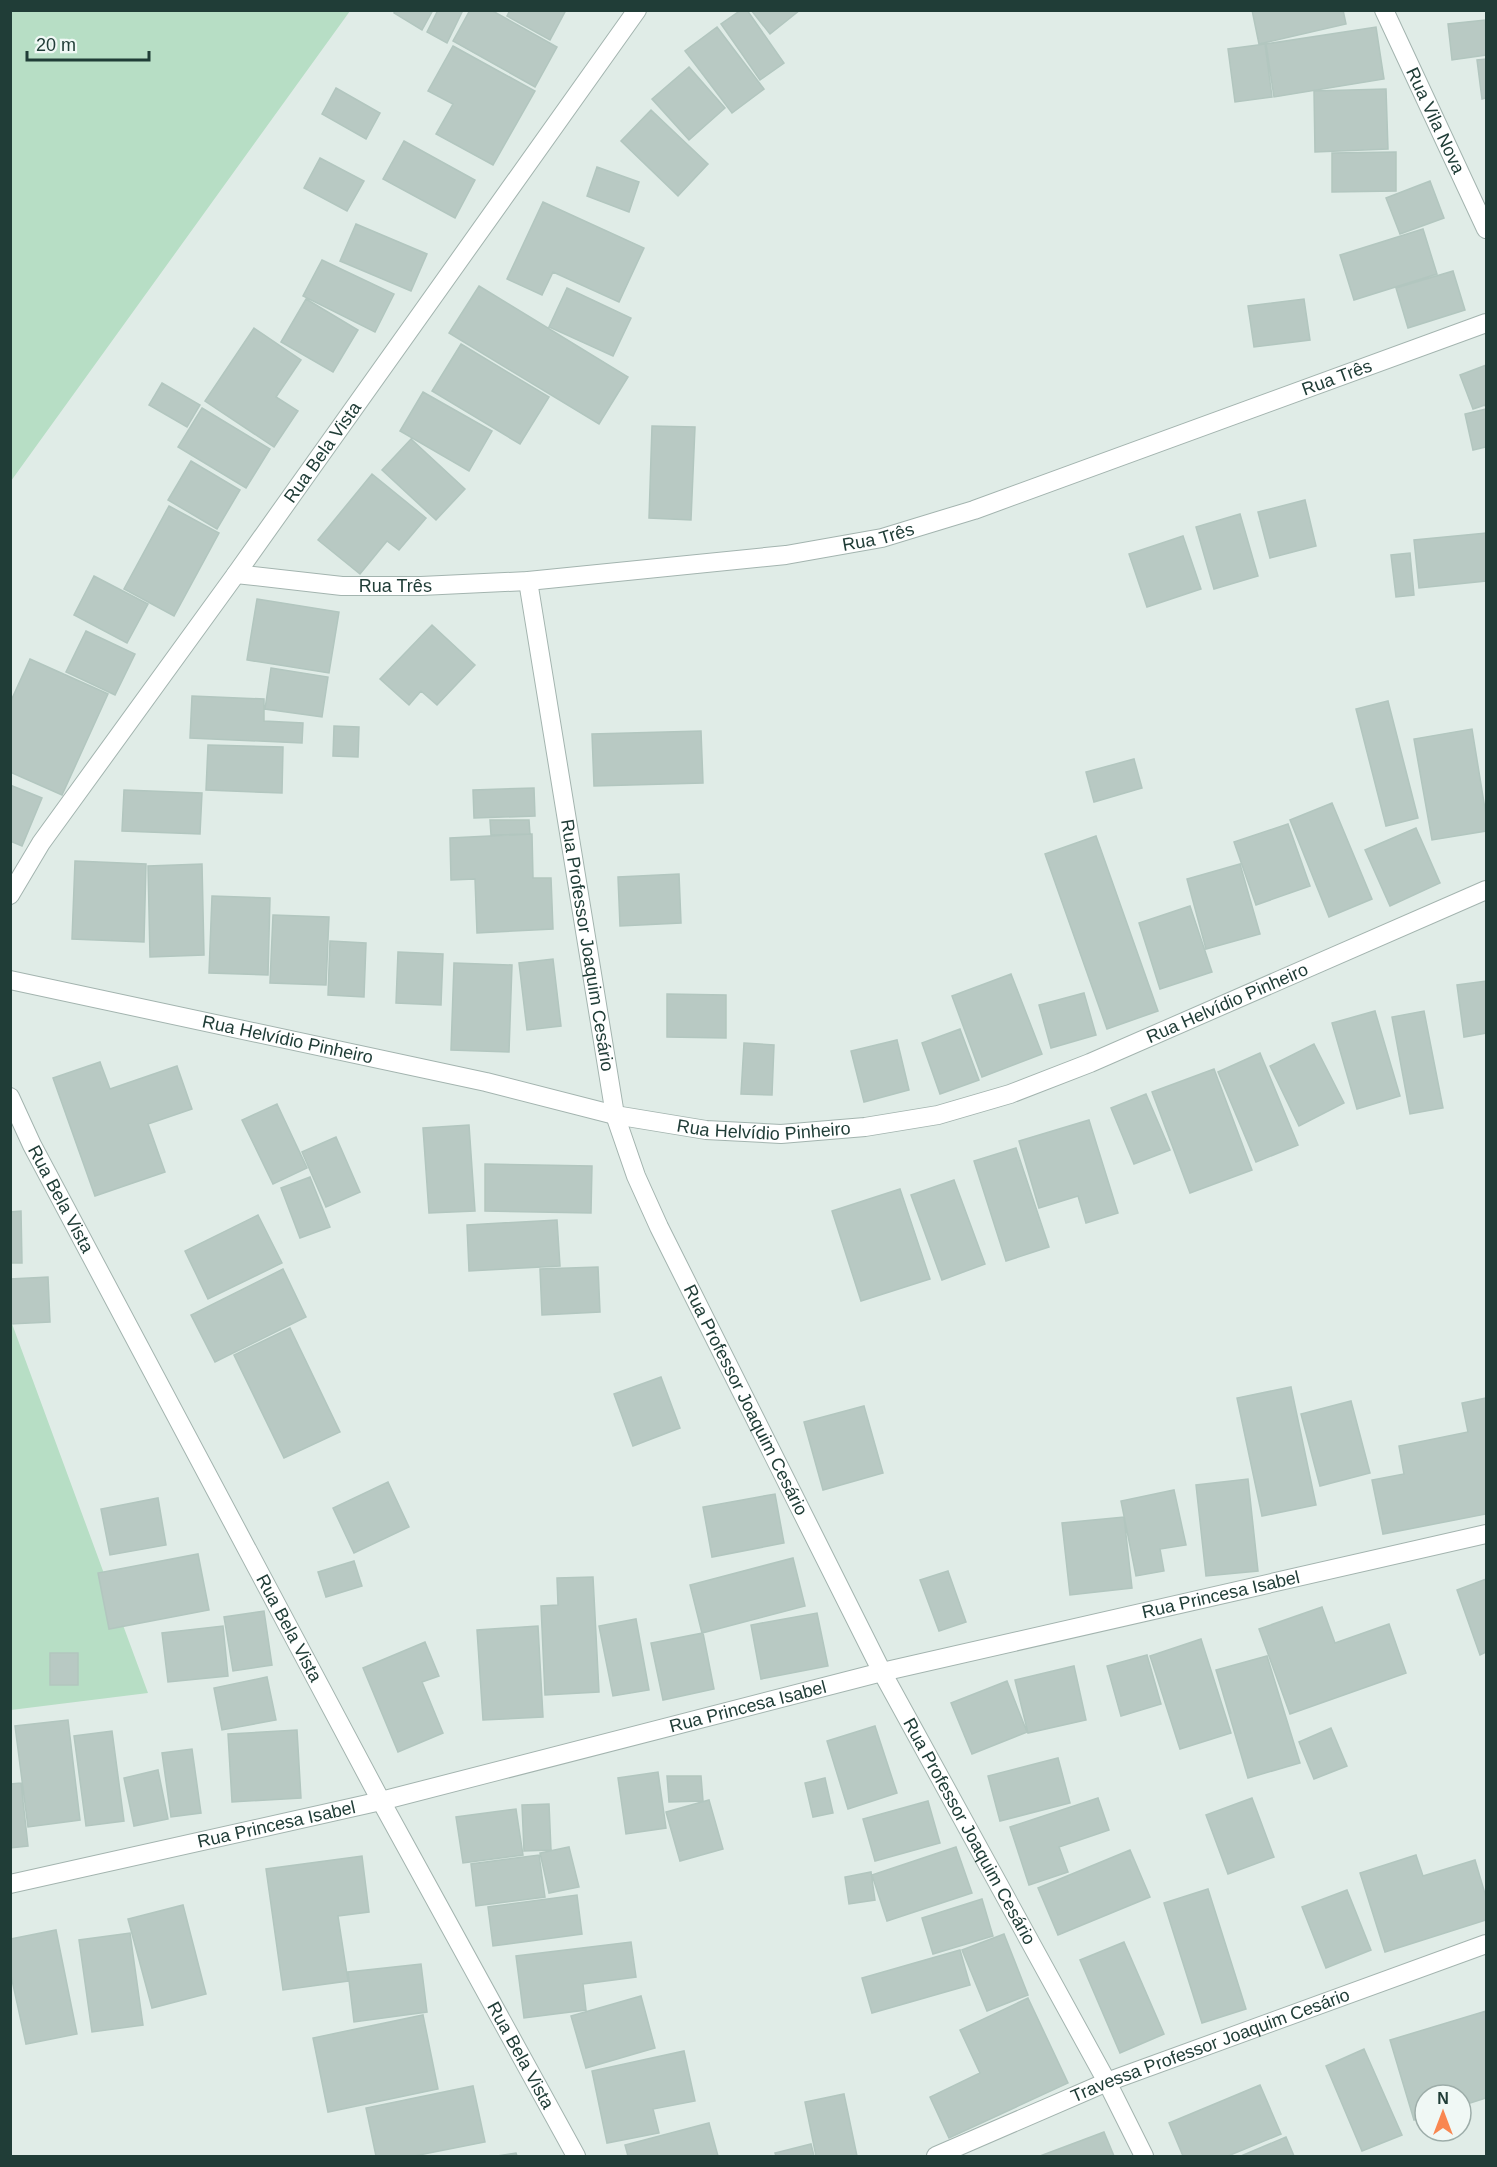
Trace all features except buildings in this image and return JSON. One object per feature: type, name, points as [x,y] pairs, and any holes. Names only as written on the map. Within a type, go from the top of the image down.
[{"type":"street","name":"Rua Bela Vista","points":[[10,895],[41,843],[236,574],[637,10]]},
{"type":"street","name":"Rua Vila Nova","points":[[1384,10],[1486,229]]},
{"type":"street","name":"Rua Três","points":[[236,574],[342,586],[420,586],[528,581],[786,555],[882,538],[984,506],[1486,323]]},
{"type":"street","name":"Rua Professor Joaquim Cesário","points":[[528,581],[615,1115],[636,1176],[659,1227],[882,1672],[1107,2082],[1144,2157]]},
{"type":"street","name":"Rua Helvídio Pinheiro","points":[[10,980],[486,1082],[615,1115],[706,1130],[781,1134],[865,1127],[938,1115],[1010,1094],[1090,1063],[1486,890]]},
{"type":"street","name":"Rua Bela Vista","points":[[10,1097],[32,1145],[381,1801],[576,2157]]},
{"type":"street","name":"Rua Princesa Isabel","points":[[10,1884],[381,1801],[882,1672],[1486,1534]]},
{"type":"street","name":"Travessa Professor Joaquim Cesário","points":[[936,2157],[1107,2082],[1486,1944]]},
{"type":"green space","points":[[10,11],[350,11],[11,481]]},
{"type":"green space","points":[[11,1321],[148,1693],[11,1710]]}]
